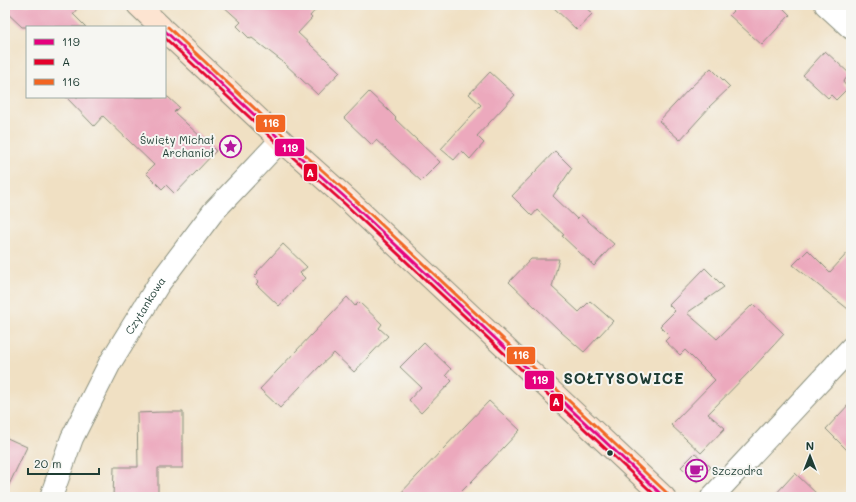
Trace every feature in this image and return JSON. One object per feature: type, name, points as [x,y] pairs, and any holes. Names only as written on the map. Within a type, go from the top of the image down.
[{"type":"street","points":[[138,5],[160,26]]},
{"type":"street","points":[[826,5],[851,28]]},
{"type":"street","points":[[166,31],[664,497]]},
{"type":"street","name":"Czytankowa","points":[[51,497],[72,438],[82,418],[110,363],[158,285],[213,212],[281,140]]},
{"type":"street","points":[[712,497],[851,348]]},
{"type":"building","points":[[5,5],[80,5],[73,14],[85,26],[22,27],[5,11]]},
{"type":"building","points":[[222,5],[320,5],[310,16],[312,18],[298,33],[340,72],[318,95],[283,62],[252,38],[250,39],[237,26],[241,22]]},
{"type":"building","points":[[551,5],[584,5],[592,14],[577,30]]},
{"type":"building","points":[[739,5],[780,5],[790,15],[762,45],[729,15]]},
{"type":"building","points":[[825,51],[850,74],[843,82],[848,88],[836,100],[831,95],[828,98],[803,75]]},
{"type":"building","points":[[711,68],[730,87],[709,107],[680,140],[659,121]]},
{"type":"building","points":[[490,72],[515,95],[477,136],[484,143],[470,159],[462,151],[454,160],[441,149],[481,105],[469,94]]},
{"type":"building","points":[[369,92],[440,162],[421,181],[376,140],[372,145],[344,118]]},
{"type":"building","points":[[168,97],[179,107],[174,112],[216,151],[175,194],[166,185],[162,189],[146,173],[154,165],[103,116],[94,126],[67,98]]},
{"type":"building","points":[[555,151],[572,168],[553,196],[577,219],[581,215],[614,244],[594,266],[537,210],[532,216],[512,196]]},
{"type":"building","points":[[283,244],[307,267],[300,273],[305,278],[279,306],[256,284],[259,281],[254,277]]},
{"type":"building","points":[[851,249],[851,305],[848,309],[793,265],[808,250],[830,272]]},
{"type":"building","points":[[531,259],[559,259],[552,287],[579,312],[590,301],[613,321],[584,352],[509,282]]},
{"type":"building","points":[[705,268],[724,287],[687,313],[717,339],[753,304],[784,334],[708,414],[725,428],[701,453],[671,425],[715,380],[685,350],[680,355],[665,341],[670,336],[660,326],[675,311],[669,305]]},
{"type":"building","points":[[347,297],[355,306],[359,302],[382,324],[379,328],[388,336],[354,372],[334,353],[280,408],[260,389]]},
{"type":"building","points":[[424,343],[451,369],[446,375],[452,381],[421,413],[409,400],[421,387],[400,367]]},
{"type":"building","points":[[489,401],[520,430],[473,480],[456,497],[397,497]]},
{"type":"building","points":[[851,402],[851,454],[826,429]]},
{"type":"building","points":[[183,412],[183,468],[158,468],[158,497],[113,497],[114,467],[138,467],[137,413]]},
{"type":"building","points":[[5,437],[27,447],[5,493]]},
{"type":"building","points":[[695,453],[711,467],[697,482],[681,467]]},
{"type":"building","points":[[795,473],[820,497],[773,497]]},
{"type":"transit line","name":"116","points":[[168,27],[284,136],[351,196],[667,493]]},
{"type":"transit line","name":"119","points":[[166,32],[281,140],[348,200],[664,497]]},
{"type":"transit line","name":"A","points":[[166,39],[278,144],[345,204],[657,497]]},
{"type":"place","name":"Święty Michał Archanioł","points":[[230,146]]},
{"type":"place","name":"Szczodra","points":[[696,471]]},
{"type":"district","name":"SOŁTYSOWICE","points":[[624,379]]}]
